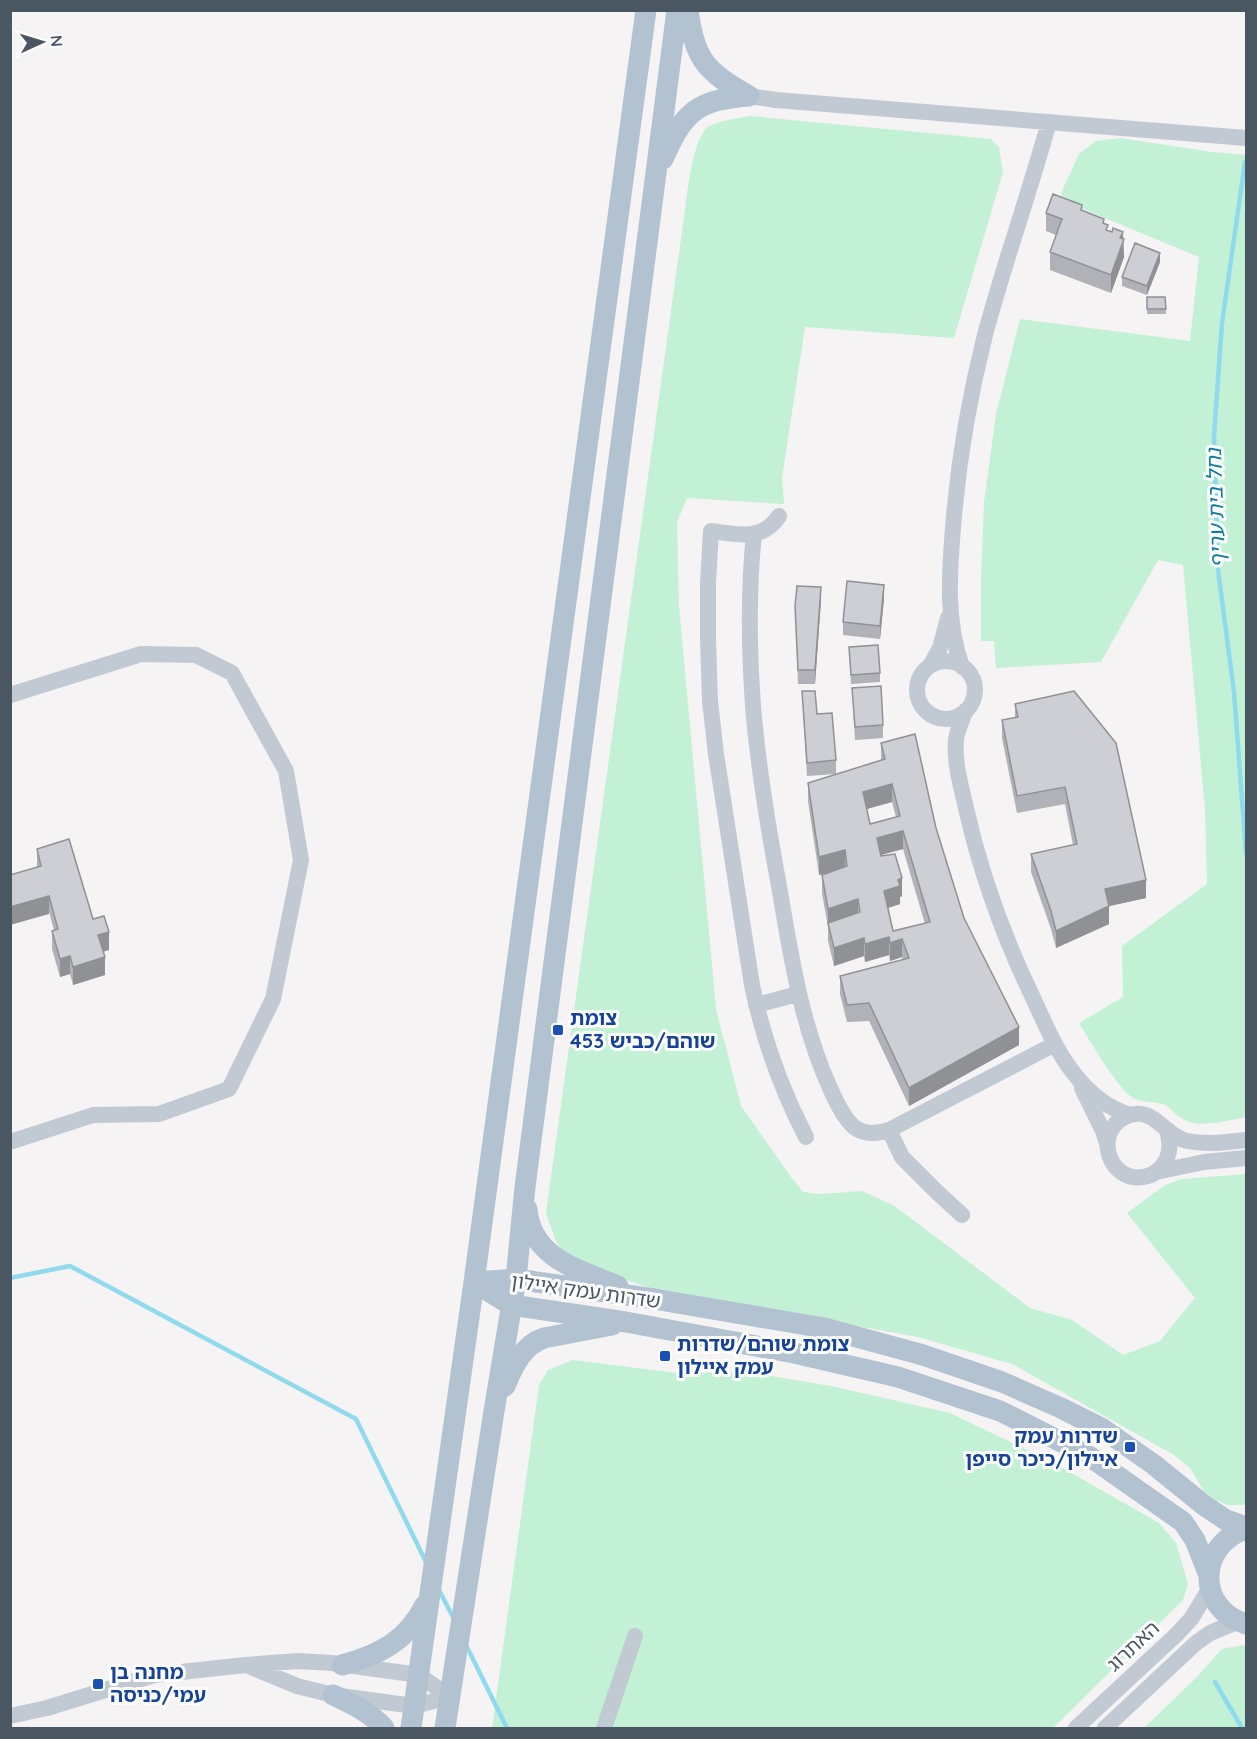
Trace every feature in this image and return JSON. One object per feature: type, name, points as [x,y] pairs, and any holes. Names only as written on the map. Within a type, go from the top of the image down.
[{"type":"main road","points":[[411,1728],[474,1282],[646,10]]},
{"type":"main road","points":[[445,1728],[516,1279],[525,1187],[677,10]]},
{"type":"main road","points":[[688,10],[692,34],[701,59],[712,73],[749,96]]},
{"type":"main road","points":[[655,176],[673,136],[684,120],[695,110],[710,102],[749,96]]},
{"type":"main road","points":[[525,1187],[528,1217],[543,1248],[568,1265],[649,1299]]},
{"type":"main road","name":"שדרות עמק איילון","points":[[474,1282],[516,1279],[649,1299],[824,1328],[923,1355],[1002,1382],[1102,1429],[1153,1464],[1204,1506],[1226,1520],[1246,1528]]},
{"type":"main road","name":"שדרות עמק איילון","points":[[474,1282],[511,1305],[626,1322],[806,1355],[898,1377],[1000,1411],[1089,1456],[1183,1522],[1195,1540],[1213,1597],[1228,1616],[1243,1623]]},
{"type":"main road","points":[[494,1411],[510,1372],[520,1355],[534,1341],[626,1322]]},
{"type":"main road","points":[[1209,1580],[1212,1557],[1221,1543],[1234,1533],[1246,1528]]},
{"type":"main road","points":[[342,1665],[384,1650],[399,1639],[421,1614],[430,1597]]},
{"type":"main road","points":[[333,1695],[366,1712],[384,1728]]},
{"type":"street","points":[[749,96],[1246,138]]},
{"type":"street","points":[[962,667],[950,608],[952,532],[964,430],[985,335],[1049,122]]},
{"type":"street","points":[[779,516],[774,524],[765,531],[754,534],[711,531],[708,583],[710,701],[716,754],[756,1005],[773,1062],[806,1137]]},
{"type":"street","points":[[754,534],[750,607],[753,708],[766,815],[798,994],[820,1068],[836,1101],[853,1126],[861,1131],[871,1134],[889,1130],[1056,1044]]},
{"type":"street","points":[[950,608],[940,648],[922,675],[917,689],[922,705],[946,735],[957,762]]},
{"type":"street","points":[[10,696],[141,654],[196,655],[232,673],[286,771],[301,860],[273,999],[229,1089],[159,1114],[93,1115],[10,1142]]},
{"type":"street","points":[[930,666],[948,661],[958,663],[972,677],[975,686],[974,698],[958,729],[957,762],[970,824],[992,901],[1011,952],[1064,1060],[1076,1077],[1103,1102],[1130,1115]]},
{"type":"street","points":[[931,714],[943,719],[959,716],[966,710]]},
{"type":"street","points":[[756,1005],[798,994]]},
{"type":"street","points":[[1076,1077],[1103,1131],[1112,1162],[1126,1175],[1144,1177],[1156,1172],[1204,1162],[1246,1158]]},
{"type":"street","points":[[1107,1144],[1111,1129],[1120,1119],[1130,1115],[1151,1116],[1161,1122],[1170,1142],[1169,1154],[1156,1172]]},
{"type":"street","points":[[889,1130],[902,1157],[962,1215]]},
{"type":"street","points":[[1167,1131],[1177,1138],[1194,1142],[1246,1140]]},
{"type":"street","name":"האתרוג","points":[[1076,1728],[1191,1619],[1209,1580]]},
{"type":"street","name":"האתרוג","points":[[1105,1728],[1196,1643],[1210,1633],[1243,1623]]},
{"type":"street","points":[[604,1728],[635,1636]]},
{"type":"street","points":[[10,1716],[47,1708],[154,1675],[298,1661],[419,1675],[450,1697]]},
{"type":"street","points":[[245,1665],[297,1686],[333,1695],[414,1706],[450,1697]]},
{"type":"green space","points":[[750,116],[991,139],[999,147],[1003,172],[954,338],[805,327],[782,478],[784,504],[687,498],[677,522],[679,606],[716,1009],[741,1106],[803,1192],[821,1194],[862,1191],[893,1205],[1030,1308],[1072,1320],[1123,1355],[1160,1341],[1195,1298],[1127,1213],[1165,1185],[1182,1179],[1246,1174],[1246,1505],[1228,1505],[1215,1500],[1204,1491],[1190,1468],[1174,1455],[1012,1364],[918,1337],[655,1290],[586,1266],[568,1256],[556,1242],[546,1213],[689,183],[694,155],[702,133],[708,127],[722,121]]},
{"type":"green space","points":[[1120,138],[1246,155],[1246,1117],[1208,1124],[1187,1121],[1165,1105],[1133,1098],[1119,1085],[1079,1023],[1123,997],[1122,946],[1207,884],[1205,809],[1183,565],[1158,560],[1101,662],[996,668],[994,641],[981,641],[984,502],[996,414],[1020,319],[1190,341],[1199,257],[1064,201],[1061,193],[1079,154],[1096,141]]},
{"type":"green space","points":[[573,1360],[677,1373],[747,1372],[831,1386],[950,1413],[1052,1462],[1159,1523],[1176,1543],[1188,1584],[1183,1600],[1053,1728],[492,1728],[539,1385],[548,1370]]},
{"type":"green space","points":[[1246,1646],[1246,1728],[1144,1728],[1195,1679],[1222,1649]]},
{"type":"building","points":[[1053,194],[1082,205],[1081,210],[1104,219],[1103,223],[1108,225],[1106,230],[1112,232],[1113,228],[1123,232],[1120,238],[1124,239],[1111,275],[1050,252],[1062,219],[1046,213]]},
{"type":"building","points":[[1135,243],[1160,253],[1147,286],[1122,277]]},
{"type":"building","points":[[1147,297],[1165,297],[1166,309],[1147,309]]},
{"type":"building","points":[[847,581],[884,585],[880,626],[843,622]]},
{"type":"building","points":[[797,586],[821,587],[815,670],[798,670],[795,606]]},
{"type":"building","points":[[878,645],[880,673],[851,675],[849,647]]},
{"type":"building","points":[[881,686],[883,725],[855,727],[852,688]]},
{"type":"building","points":[[802,691],[815,691],[817,714],[832,713],[836,760],[807,763]]},
{"type":"building","points":[[1074,691],[1116,743],[1146,880],[1105,889],[1109,906],[1056,931],[1031,854],[1077,844],[1065,787],[1017,796],[1002,720],[1018,717],[1015,704]]},
{"type":"building","points":[[915,734],[936,828],[964,918],[1019,1027],[909,1088],[869,1003],[847,1005],[840,976],[909,958],[902,939],[890,943],[889,937],[865,944],[864,938],[834,948],[828,923],[860,912],[858,899],[828,909],[822,875],[847,866],[845,850],[819,857],[808,783],[885,759],[881,743]],"holes":[[[892,784],[900,816],[870,824],[863,792]],[[903,831],[930,922],[893,931],[884,891],[900,886],[898,880],[902,878],[895,854],[881,856],[877,838]]]},
{"type":"building","points":[[69,839],[93,919],[104,916],[109,932],[98,935],[105,957],[73,967],[70,956],[60,959],[52,931],[58,929],[49,896],[10,907],[10,875],[41,866],[37,849]]},
{"type":"waterway","name":"נחל בית עריף","points":[[1245,162],[1222,323],[1214,435],[1218,570],[1234,692],[1246,853]]},
{"type":"waterway","points":[[10,1278],[70,1266],[356,1419],[427,1564]]},
{"type":"waterway","points":[[438,1588],[455,1621]]},
{"type":"waterway","points":[[466,1645],[507,1728]]},
{"type":"waterway","name":"נחל בית עריף","points":[[1215,1682],[1242,1728]]},
{"type":"place","name":"צומת שוהם/כביש 453","points":[[558,1030]]},
{"type":"place","name":"צומת שוהם/שדרות עמק איילון","points":[[665,1356]]},
{"type":"place","name":"שדרות עמק איילון/כיכר סייפן","points":[[1130,1447]]},
{"type":"place","name":"מחנה בן עמי/כניסה","points":[[98,1684]]}]
